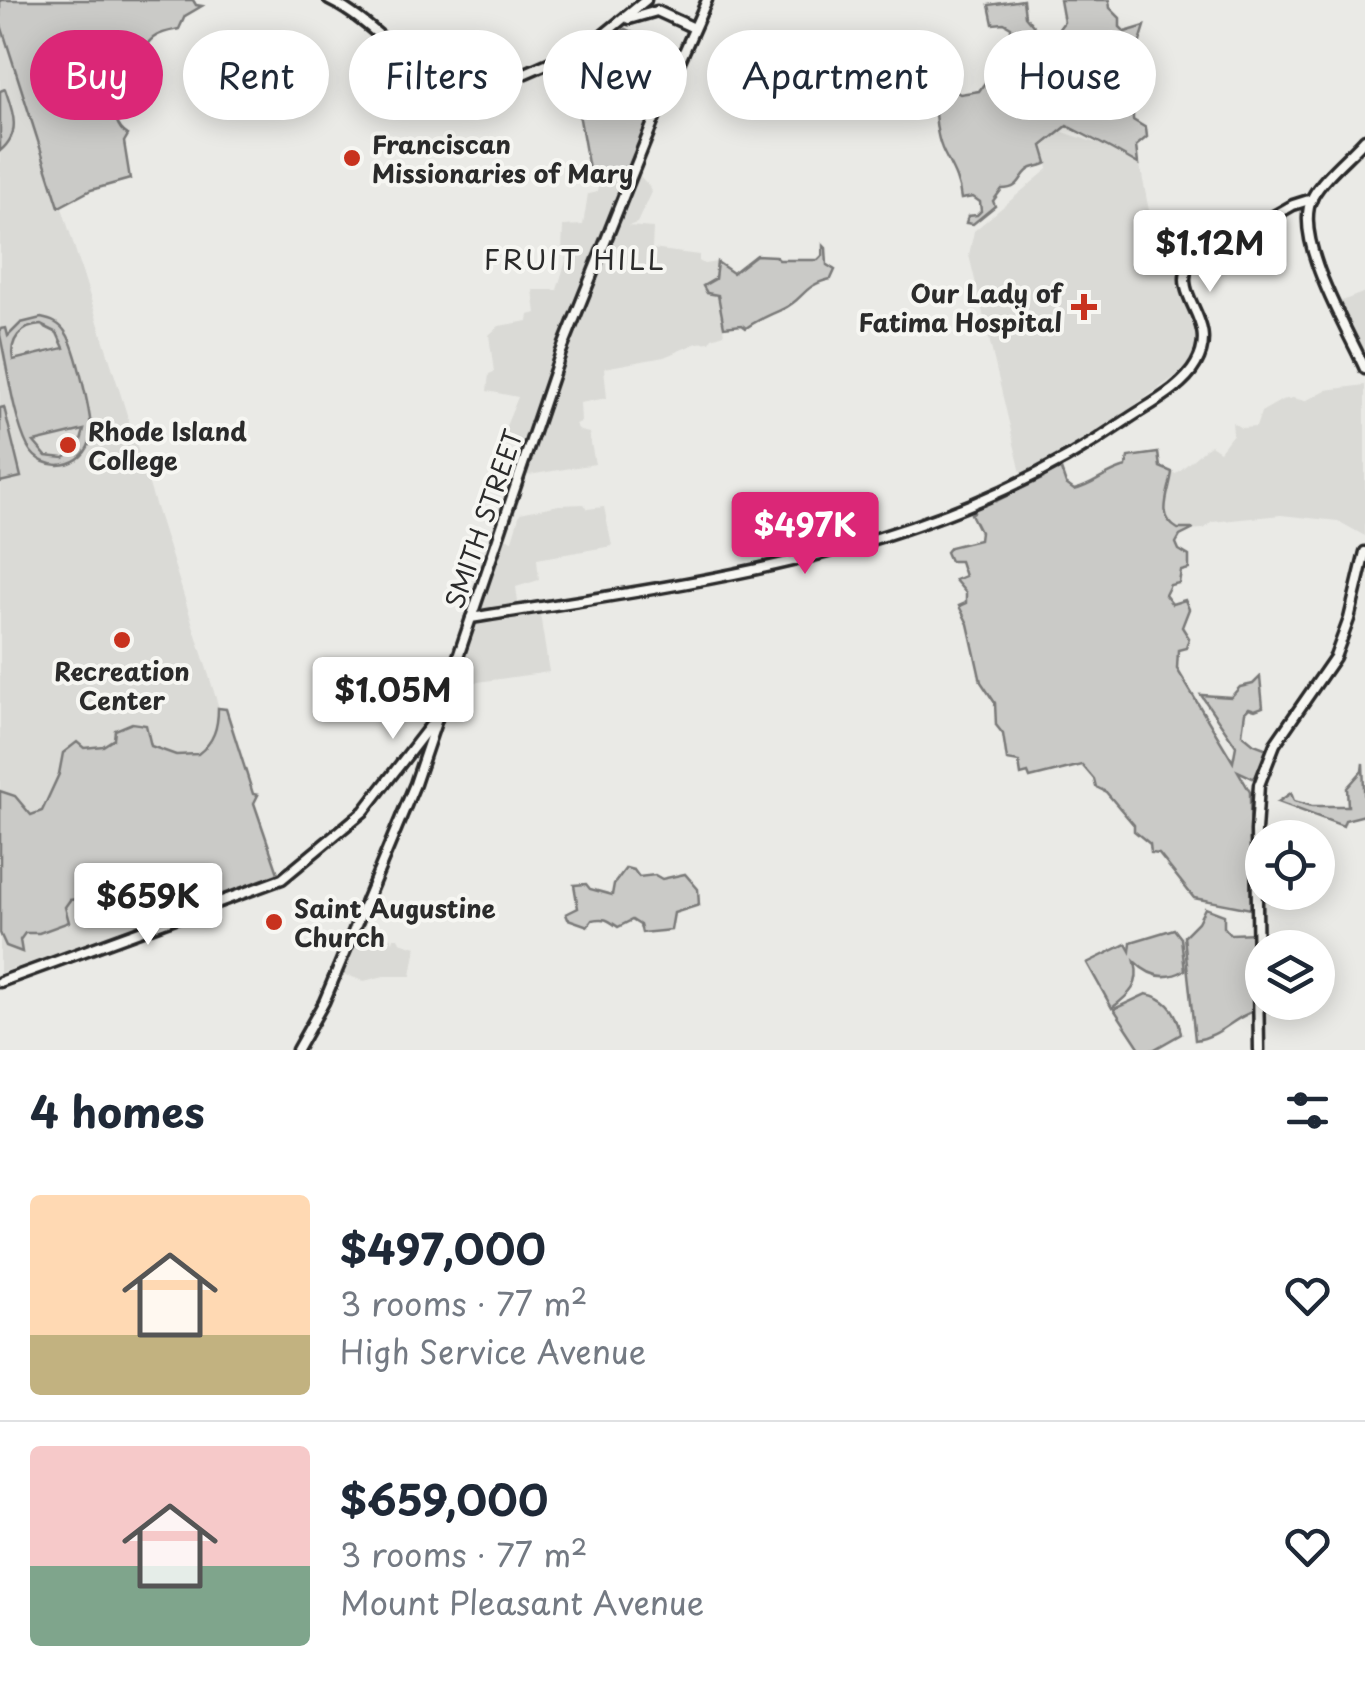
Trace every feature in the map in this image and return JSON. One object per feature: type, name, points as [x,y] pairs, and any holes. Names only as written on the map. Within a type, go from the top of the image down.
[{"type":"main road","points":[[329,0],[373,30]]},
{"type":"main road","points":[[623,22],[646,0]]},
{"type":"main road","points":[[657,0],[662,12]]},
{"type":"main road","name":"SMITH STREET","points":[[297,1050],[324,1002],[421,765],[561,352],[707,0]]},
{"type":"main road","points":[[523,75],[575,54],[644,12],[662,12],[694,28]]},
{"type":"main road","points":[[1365,140],[1312,199],[1311,232],[1334,310],[1365,369]]},
{"type":"main road","points":[[471,618],[692,584],[823,553],[938,520],[1062,462],[1173,388],[1193,370],[1203,345],[1204,327],[1185,288],[1188,264],[1283,210],[1312,199]]},
{"type":"main road","points":[[1259,1050],[1259,785],[1275,744],[1336,657],[1365,552]]},
{"type":"main road","points":[[0,982],[282,879],[354,820],[382,790],[436,718]]},
{"type":"main road","points":[[412,758],[418,757],[421,765]]},
{"type":"shaded area","points":[[0,0],[193,0],[202,6],[185,16],[179,29],[163,34],[163,30],[30,30],[30,116],[0,22]]},
{"type":"shaded area","points":[[1023,0],[1025,16],[1037,30],[1011,30],[1004,23],[993,24],[989,5]]},
{"type":"shaded area","points":[[1060,0],[1109,0],[1110,8],[1120,18],[1123,30],[1058,30],[1064,22]]},
{"type":"shaded area","name":"Rhode Island College","points":[[0,10],[30,106],[30,120],[35,120],[273,880],[0,973]]},
{"type":"shaded area","points":[[984,84],[984,120],[1133,120],[1146,128],[1147,137],[1136,146],[1138,164],[1067,126],[1042,146],[1047,163],[1028,170],[1017,184],[1002,189],[993,201],[995,206],[973,224],[966,223],[968,216],[981,211],[980,202],[973,197],[961,199],[939,139],[936,120],[964,120],[964,93],[979,91]]},
{"type":"shaded area","points":[[5,89],[13,114],[13,130],[0,151],[0,91]]},
{"type":"shaded area","points":[[31,120],[117,120],[128,135],[124,142],[130,179],[91,190],[59,207]]},
{"type":"shaded area","points":[[580,120],[648,120],[625,176],[590,175]]},
{"type":"shaded area","name":"Our Lady of Fatima Hospital","points":[[1060,131],[1111,148],[1140,165],[1152,226],[1178,269],[1180,293],[1194,320],[1193,364],[1073,449],[1021,473],[969,255],[974,231],[1048,169],[1044,147]]},
{"type":"shaded area","points":[[616,172],[640,176],[649,186],[651,192],[637,223],[628,226],[653,228],[652,249],[699,255],[704,264],[717,262],[715,279],[724,334],[664,357],[604,368],[607,398],[580,403],[581,422],[575,424],[580,431],[589,433],[595,464],[517,477],[526,447],[501,438],[518,397],[487,391],[489,374],[494,372],[489,335],[499,326],[528,321],[529,315],[536,313],[533,290],[557,290],[568,254],[562,251],[563,226],[583,225],[588,194],[597,192],[599,181]]},
{"type":"shaded area","points":[[823,245],[827,265],[835,270],[831,279],[814,285],[790,305],[746,328],[724,327],[718,295],[707,293],[703,286],[715,279],[717,262],[733,273],[756,255],[775,256],[779,260],[818,260],[823,255]]},
{"type":"shaded area","points":[[1365,292],[1365,356],[1337,303]]},
{"type":"shaded area","points":[[41,318],[52,321],[70,341],[91,428],[87,448],[73,462],[43,462],[23,436],[0,335],[0,329],[6,328],[8,336],[21,323]],"holes":[[[41,325],[57,333],[64,348],[13,360],[18,335]],[[84,430],[79,448],[64,458],[46,456],[34,442]]]},
{"type":"shaded area","points":[[1365,385],[1365,536],[1338,521],[1281,515],[1212,522],[1204,529],[1170,525],[1164,508],[1172,472],[1176,474],[1211,445],[1220,451],[1233,434],[1232,422],[1241,428],[1256,427],[1261,412],[1282,400],[1305,401],[1326,390]]},
{"type":"shaded area","points":[[4,407],[21,477],[0,482],[0,408]]},
{"type":"shaded area","points":[[1158,453],[1160,467],[1172,472],[1167,518],[1178,529],[1194,529],[1180,536],[1176,543],[1189,556],[1189,569],[1181,571],[1179,583],[1170,585],[1165,595],[1172,604],[1185,600],[1189,609],[1182,627],[1189,638],[1186,648],[1178,650],[1177,669],[1233,762],[1236,746],[1201,695],[1231,697],[1240,687],[1253,684],[1260,677],[1263,707],[1245,712],[1242,734],[1270,750],[1259,781],[1238,771],[1250,792],[1250,820],[1245,820],[1245,908],[1194,898],[1159,854],[1151,853],[1150,844],[1134,831],[1134,825],[1106,792],[1096,787],[1082,765],[1030,778],[1028,773],[1021,775],[1019,762],[1007,760],[1003,734],[996,725],[995,703],[981,682],[968,624],[959,606],[966,603],[966,593],[955,580],[965,576],[960,561],[950,561],[946,552],[950,547],[979,540],[971,506],[992,494],[996,501],[1042,479],[1034,475],[1059,464],[1066,484],[1074,490],[1126,467],[1128,457]]},
{"type":"shaded area","points":[[584,504],[587,509],[604,507],[612,546],[537,559],[539,580],[516,587],[519,610],[539,608],[549,672],[449,686],[499,537],[512,540],[520,513]]},
{"type":"shaded area","points":[[218,708],[226,709],[253,794],[258,795],[254,803],[280,879],[194,911],[180,877],[173,874],[159,880],[146,879],[140,888],[141,905],[97,910],[90,897],[70,900],[65,907],[69,922],[39,933],[25,933],[20,940],[22,952],[6,946],[0,933],[0,791],[15,796],[31,815],[42,811],[59,774],[63,753],[77,742],[84,748],[103,746],[114,739],[115,730],[132,723],[146,725],[151,746],[176,755],[198,754],[214,734]]},
{"type":"shaded area","points":[[1363,763],[1365,815],[1345,820],[1343,826],[1278,802],[1291,793],[1294,801],[1312,806],[1348,806],[1347,788],[1362,771]]},
{"type":"shaded area","points":[[626,868],[639,877],[655,875],[662,879],[685,874],[698,889],[699,905],[674,913],[671,930],[642,933],[640,925],[632,920],[618,927],[603,919],[592,920],[588,926],[568,919],[566,914],[578,908],[574,885],[586,884],[590,889],[612,895],[614,884]]},
{"type":"shaded area","points":[[1205,908],[1224,915],[1224,927],[1230,934],[1245,933],[1245,1015],[1213,1035],[1195,1040],[1184,936]]},
{"type":"shaded area","points":[[1174,929],[1181,938],[1185,970],[1158,976],[1135,962],[1132,988],[1112,1008],[1087,963],[1126,944],[1130,951],[1131,942]]},
{"type":"shaded area","points":[[355,933],[391,937],[393,942],[398,938],[416,947],[411,976],[364,981],[337,972]]},
{"type":"shaded area","points":[[1146,994],[1171,1008],[1181,1034],[1153,1050],[1141,1050],[1114,1009]]},
{"type":"place","name":"Franciscan Missionaries of Mary","points":[[352,158]]},
{"type":"place","name":"Our Lady of Fatima Hospital","points":[[1084,307]]},
{"type":"place","name":"Rhode Island College","points":[[68,445]]},
{"type":"place","name":"Recreation Center","points":[[122,640]]},
{"type":"place","name":"Saint Augustine Church","points":[[274,922]]},
{"type":"district","name":"FRUIT HILL","points":[[575,258]]}]
